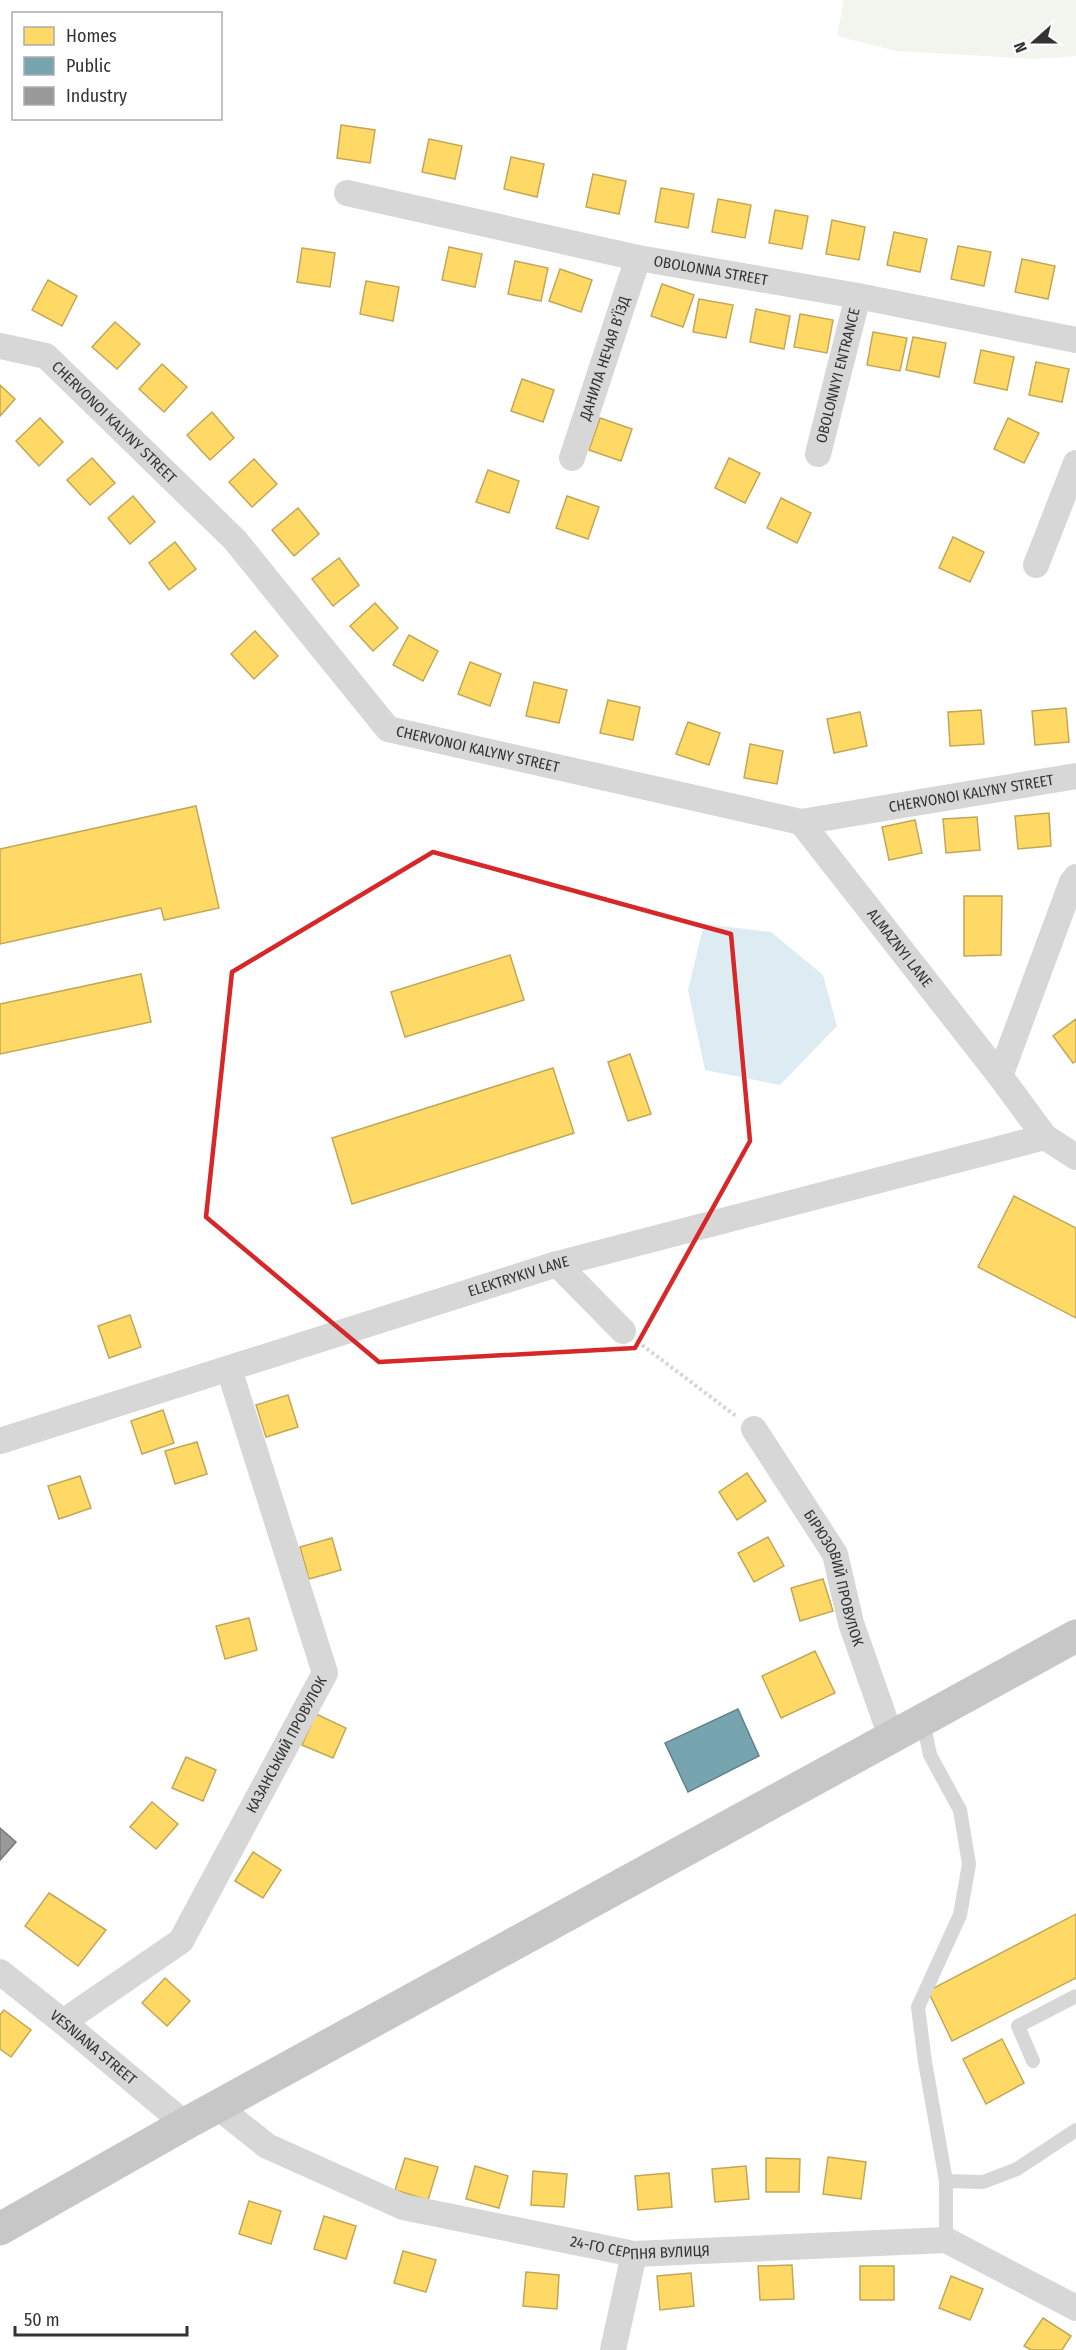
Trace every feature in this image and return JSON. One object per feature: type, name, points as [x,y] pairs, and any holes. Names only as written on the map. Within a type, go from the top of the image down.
[{"type":"highway","points":[[0,2229],[185,2124],[1076,1636]]},
{"type":"street","name":"OBOLONNA STREET","points":[[346,193],[638,258],[858,296],[1076,340]]},
{"type":"street","name":"ДАНИЛА НЕЧАЯ В’ЇЗД","points":[[572,458],[638,258]]},
{"type":"street","name":"OBOLONNYI ENTRANCE","points":[[818,454],[858,296]]},
{"type":"street","name":"CHERVONOI KALYNY STREET","points":[[0,346],[46,356],[235,540],[388,729],[801,822],[1076,776]]},
{"type":"street","points":[[1036,565],[1076,463]]},
{"type":"street","name":"ALMAZNYI LANE","points":[[801,822],[1045,1137],[1076,1157]]},
{"type":"street","points":[[1000,1076],[1072,882],[1076,877]]},
{"type":"street","name":"ELEKTRYKIV LANE","points":[[0,1441],[557,1264],[1045,1137]]},
{"type":"street","points":[[557,1264],[622,1331]]},
{"type":"street","name":"КАЗАНСЬКИЙ ПРОВУЛОК","points":[[63,2022],[181,1941],[325,1673],[229,1369]]},
{"type":"street","name":"БІРЮЗОВИЙ ПРОВУЛОК","points":[[754,1429],[835,1554],[851,1623],[891,1737]]},
{"type":"street","name":"VESNIANA STREET","points":[[0,1972],[185,2124]]},
{"type":"street","name":"24-ГО СЕРПНЯ ВУЛИЦЯ","points":[[218,2107],[267,2146],[403,2207],[634,2254],[946,2240]]},
{"type":"street","points":[[946,2240],[1076,2308]]},
{"type":"street","points":[[613,2350],[634,2254]]},
{"type":"lane","points":[[923,1721],[930,1755],[960,1810],[969,1864],[960,1915],[918,2007],[925,2062],[946,2181],[946,2240]]},
{"type":"lane","points":[[1033,2061],[1018,2026],[1076,1996]]},
{"type":"lane","points":[[946,2181],[983,2182],[1017,2169],[1076,2130]]},
{"type":"path","points":[[622,1331],[754,1429]]},
{"type":"highlighted area","points":[[433,852],[731,934],[750,1141],[635,1348],[379,1362],[206,1217],[232,972]]},
{"type":"shaded area","points":[[844,0],[1076,0],[1076,56],[1034,59],[896,51],[837,36]]},
{"type":"shaded area","points":[[704,924],[771,932],[823,975],[837,1026],[780,1085],[705,1070],[688,990]]},
{"type":"building: Homes","points":[[341,125],[375,130],[370,163],[337,158]]},
{"type":"building: Homes","points":[[429,139],[462,146],[455,179],[422,172]]},
{"type":"building: Homes","points":[[511,157],[544,164],[537,197],[504,189]]},
{"type":"building: Homes","points":[[593,174],[626,181],[619,214],[586,207]]},
{"type":"building: Homes","points":[[661,188],[694,194],[688,228],[655,222]]},
{"type":"building: Homes","points":[[718,199],[751,205],[745,238],[712,232]]},
{"type":"building: Homes","points":[[775,210],[808,216],[802,249],[769,243]]},
{"type":"building: Homes","points":[[832,220],[865,227],[859,260],[826,254]]},
{"type":"building: Homes","points":[[894,232],[927,239],[920,272],[887,265]]},
{"type":"building: Homes","points":[[958,246],[991,252],[984,286],[951,279]]},
{"type":"building: Homes","points":[[449,247],[482,254],[475,287],[442,280]]},
{"type":"building: Homes","points":[[302,248],[335,253],[330,287],[297,282]]},
{"type":"building: Homes","points":[[1022,259],[1055,266],[1048,299],[1015,292]]},
{"type":"building: Homes","points":[[515,261],[548,268],[541,301],[508,294]]},
{"type":"building: Homes","points":[[560,269],[592,280],[581,312],[549,301]]},
{"type":"building: Homes","points":[[48,280],[77,296],[62,326],[32,310]]},
{"type":"building: Homes","points":[[366,281],[399,287],[393,321],[360,314]]},
{"type":"building: Homes","points":[[662,284],[694,295],[683,327],[651,316]]},
{"type":"building: Homes","points":[[699,299],[733,305],[726,338],[693,332]]},
{"type":"building: Homes","points":[[756,309],[790,316],[784,349],[750,342]]},
{"type":"building: Homes","points":[[800,314],[833,320],[827,353],[794,347]]},
{"type":"building: Homes","points":[[115,322],[140,344],[117,369],[92,347]]},
{"type":"building: Homes","points":[[873,332],[907,338],[900,371],[867,365]]},
{"type":"building: Homes","points":[[913,337],[946,343],[939,377],[906,370]]},
{"type":"building: Homes","points":[[981,350],[1014,357],[1007,390],[974,383]]},
{"type":"building: Homes","points":[[1036,362],[1069,369],[1062,402],[1029,395]]},
{"type":"building: Homes","points":[[162,364],[187,387],[164,412],[139,389]]},
{"type":"building: Homes","points":[[522,379],[554,390],[543,422],[511,411]]},
{"type":"building: Homes","points":[[0,385],[15,399],[0,416]]},
{"type":"building: Homes","points":[[212,412],[234,438],[210,460],[187,435]]},
{"type":"building: Homes","points":[[40,418],[63,442],[39,466],[16,441]]},
{"type":"building: Homes","points":[[600,418],[632,429],[621,461],[589,450]]},
{"type":"building: Homes","points":[[1008,418],[1039,433],[1024,463],[994,449]]},
{"type":"building: Homes","points":[[92,458],[115,483],[90,505],[67,480]]},
{"type":"building: Homes","points":[[729,458],[760,473],[745,503],[715,488]]},
{"type":"building: Homes","points":[[254,459],[277,484],[252,507],[229,482]]},
{"type":"building: Homes","points":[[488,470],[519,481],[509,513],[476,502]]},
{"type":"building: Homes","points":[[133,496],[155,522],[130,544],[108,518]]},
{"type":"building: Homes","points":[[567,496],[599,507],[588,539],[556,528]]},
{"type":"building: Homes","points":[[781,498],[811,513],[797,543],[767,528]]},
{"type":"building: Homes","points":[[298,508],[319,534],[294,556],[272,530]]},
{"type":"building: Homes","points":[[953,537],[984,552],[970,582],[939,568]]},
{"type":"building: Homes","points":[[175,542],[196,569],[169,590],[149,563]]},
{"type":"building: Homes","points":[[339,558],[359,585],[333,606],[312,579]]},
{"type":"building: Homes","points":[[375,603],[398,628],[373,651],[350,626]]},
{"type":"building: Homes","points":[[255,631],[278,656],[254,679],[231,654]]},
{"type":"building: Homes","points":[[409,635],[438,651],[423,681],[393,665]]},
{"type":"building: Homes","points":[[470,662],[501,674],[490,706],[458,694]]},
{"type":"building: Homes","points":[[534,682],[567,690],[559,723],[526,716]]},
{"type":"building: Homes","points":[[608,700],[640,707],[633,740],[600,733]]},
{"type":"building: Homes","points":[[1066,708],[1069,742],[1035,745],[1032,711]]},
{"type":"building: Homes","points":[[981,710],[984,744],[950,746],[948,712]]},
{"type":"building: Homes","points":[[860,712],[867,746],[834,753],[827,719]]},
{"type":"building: Homes","points":[[688,722],[720,733],[709,765],[676,754]]},
{"type":"building: Homes","points":[[750,744],[783,751],[777,784],[744,778]]},
{"type":"building: Homes","points":[[196,806],[219,908],[164,920],[161,908],[0,944],[0,849]]},
{"type":"building: Homes","points":[[1049,813],[1051,846],[1018,849],[1015,816]]},
{"type":"building: Homes","points":[[977,817],[980,850],[946,853],[943,819]]},
{"type":"building: Homes","points":[[915,820],[922,853],[889,860],[882,827]]},
{"type":"building: Homes","points":[[964,896],[1002,896],[1001,955],[964,956]]},
{"type":"building: Homes","points":[[510,955],[524,1000],[405,1037],[391,992]]},
{"type":"building: Homes","points":[[141,974],[151,1022],[0,1054],[0,1004]]},
{"type":"building: Homes","points":[[1076,1019],[1076,1061],[1073,1063],[1053,1036]]},
{"type":"building: Homes","points":[[630,1054],[651,1114],[628,1121],[608,1062]]},
{"type":"building: Homes","points":[[553,1068],[574,1133],[352,1204],[332,1138]]},
{"type":"building: Homes","points":[[1014,1196],[1076,1228],[1076,1318],[978,1267]]},
{"type":"building: Homes","points":[[130,1315],[141,1347],[109,1358],[98,1326]]},
{"type":"building: Homes","points":[[288,1395],[298,1427],[266,1437],[256,1405]]},
{"type":"building: Homes","points":[[163,1410],[174,1443],[142,1454],[131,1421]]},
{"type":"building: Homes","points":[[197,1442],[207,1474],[175,1484],[165,1451]]},
{"type":"building: Homes","points":[[747,1473],[766,1501],[737,1520],[719,1492]]},
{"type":"building: Homes","points":[[80,1476],[91,1508],[59,1519],[48,1486]]},
{"type":"building: Homes","points":[[768,1537],[784,1566],[754,1582],[738,1553]]},
{"type":"building: Homes","points":[[332,1538],[341,1570],[309,1579],[300,1547]]},
{"type":"building: Homes","points":[[823,1579],[833,1611],[800,1621],[791,1588]]},
{"type":"building: Homes","points":[[249,1618],[257,1650],[225,1659],[216,1626]]},
{"type":"building: Homes","points":[[815,1651],[835,1693],[781,1718],[762,1676]]},
{"type":"building: Homes","points":[[316,1714],[346,1728],[333,1758],[302,1745]]},
{"type":"building: Homes","points":[[186,1757],[216,1770],[203,1801],[172,1788]]},
{"type":"building: Homes","points":[[152,1802],[178,1824],[156,1849],[130,1827]]},
{"type":"building: Homes","points":[[253,1852],[281,1870],[263,1898],[235,1881]]},
{"type":"building: Homes","points":[[49,1893],[106,1930],[78,1966],[25,1926]]},
{"type":"building: Homes","points":[[1076,1914],[1076,1978],[952,2041],[928,1991]]},
{"type":"building: Homes","points":[[165,1978],[190,2001],[167,2026],[142,2003]]},
{"type":"building: Homes","points":[[4,2010],[31,2030],[11,2057],[0,2049],[0,2015]]},
{"type":"building: Homes","points":[[1002,2039],[1024,2083],[986,2104],[963,2059]]},
{"type":"building: Homes","points":[[828,2157],[866,2162],[861,2199],[823,2194]]},
{"type":"building: Homes","points":[[405,2158],[438,2167],[428,2200],[395,2190]]},
{"type":"building: Homes","points":[[766,2158],[800,2159],[799,2192],[766,2192]]},
{"type":"building: Homes","points":[[475,2166],[508,2176],[499,2208],[466,2199]]},
{"type":"building: Homes","points":[[746,2166],[749,2199],[715,2202],[712,2169]]},
{"type":"building: Homes","points":[[533,2171],[567,2174],[564,2207],[531,2205]]},
{"type":"building: Homes","points":[[669,2173],[672,2207],[638,2210],[635,2176]]},
{"type":"building: Homes","points":[[249,2201],[281,2211],[271,2244],[239,2234]]},
{"type":"building: Homes","points":[[324,2216],[356,2226],[346,2259],[314,2249]]},
{"type":"building: Homes","points":[[403,2251],[436,2260],[426,2292],[394,2283]]},
{"type":"building: Homes","points":[[792,2265],[794,2299],[760,2300],[758,2266]]},
{"type":"building: Homes","points":[[860,2266],[894,2266],[894,2300],[860,2300]]},
{"type":"building: Homes","points":[[526,2272],[559,2275],[557,2309],[523,2306]]},
{"type":"building: Homes","points":[[691,2273],[694,2306],[660,2310],[657,2276]]},
{"type":"building: Homes","points":[[951,2276],[983,2289],[970,2320],[939,2308]]},
{"type":"building: Homes","points":[[1043,2318],[1071,2336],[1062,2350],[1031,2350],[1024,2346]]},
{"type":"building: Public","points":[[738,1709],[759,1756],[688,1792],[665,1743]]},
{"type":"building: Industry","points":[[0,1828],[16,1842],[0,1860]]}]
